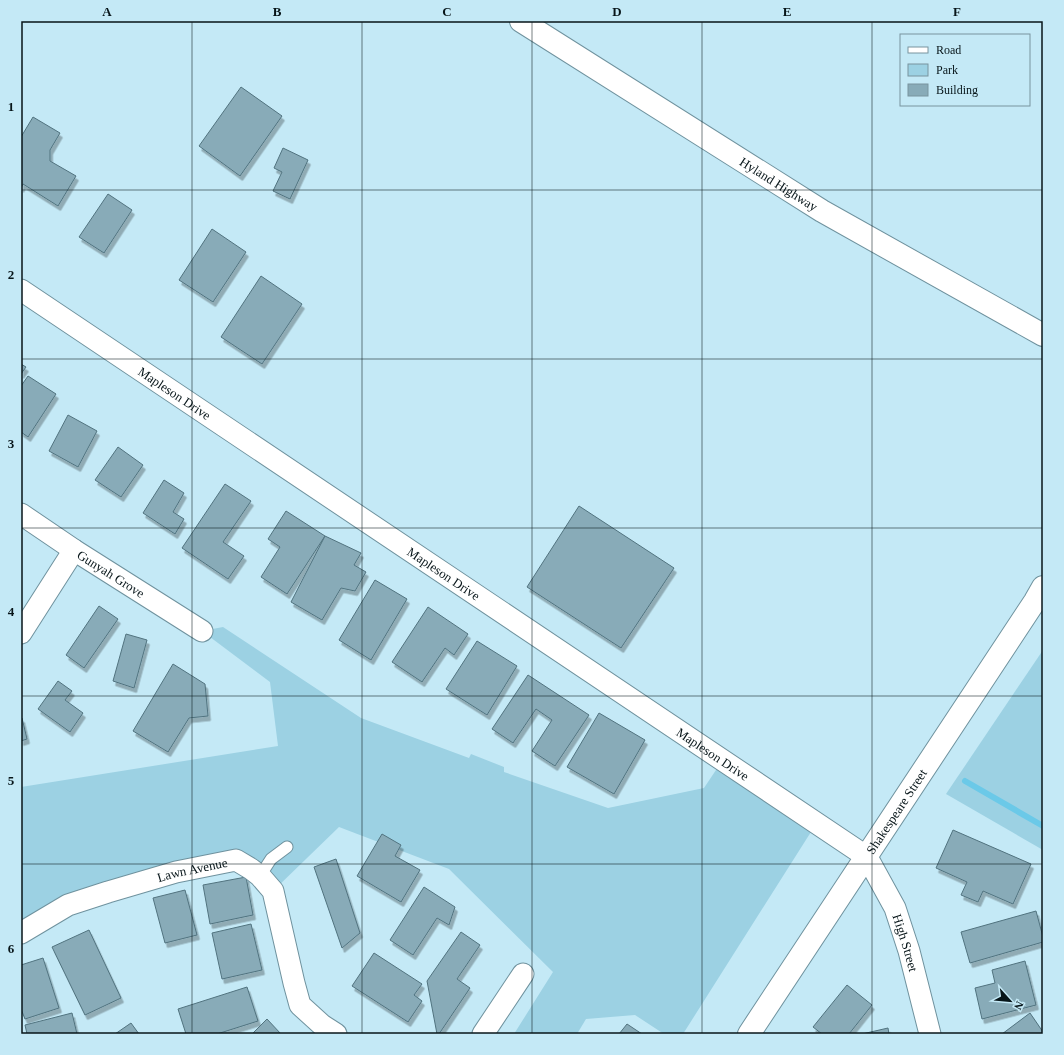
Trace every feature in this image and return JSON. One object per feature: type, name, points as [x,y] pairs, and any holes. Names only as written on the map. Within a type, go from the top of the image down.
[{"type":"main road","name":"Hyland Highway","points":[[522,21],[822,211],[1043,335]]},
{"type":"main road","name":"Shakespeare Street","points":[[750,1034],[1043,588]]},
{"type":"street","name":"Mapleson Drive","points":[[21,290],[867,857]]},
{"type":"street","name":"Gunyah Grove","points":[[21,514],[74,550],[202,632]]},
{"type":"street","points":[[21,632],[74,550]]},
{"type":"street","name":"High Street","points":[[867,857],[894,908],[908,951],[930,1034]]},
{"type":"street","name":"Lawn Avenue","points":[[21,933],[68,906],[108,892],[176,872],[236,860],[260,876],[273,891],[300,1005],[322,1025],[336,1034]]},
{"type":"street","points":[[483,1034],[523,974]]},
{"type":"lane","points":[[260,876],[271,859],[287,847]]},
{"type":"green space","points":[[223,627],[361,718],[469,758],[471,754],[504,767],[504,772],[608,808],[704,788],[722,761],[816,824],[683,1034],[664,1034],[635,1015],[586,1019],[577,1034],[514,1034],[553,972],[449,869],[339,827],[273,891],[251,869],[186,869],[21,934],[21,787],[278,746],[270,682],[202,631]]},
{"type":"green space","points":[[1043,650],[1043,850],[946,794]]},
{"type":"building","points":[[241,87],[282,116],[240,176],[199,146]]},
{"type":"building","points":[[33,117],[60,133],[50,150],[50,161],[76,176],[58,206],[23,184],[21,188],[21,137]]},
{"type":"building","points":[[283,148],[308,160],[290,199],[273,191],[282,172],[274,168]]},
{"type":"building","points":[[108,194],[132,210],[104,253],[79,237]]},
{"type":"building","points":[[212,229],[246,252],[213,302],[179,280]]},
{"type":"building","points":[[261,276],[302,304],[262,364],[221,337]]},
{"type":"building","points":[[21,364],[26,367],[21,374]]},
{"type":"building","points":[[28,376],[56,394],[28,437],[21,432],[21,386]]},
{"type":"building","points":[[68,415],[97,431],[78,467],[49,451]]},
{"type":"building","points":[[118,447],[143,465],[121,497],[95,480]]},
{"type":"building","points":[[164,480],[184,493],[173,512],[184,519],[175,534],[143,513]]},
{"type":"building","points":[[225,484],[251,501],[223,542],[244,556],[228,579],[182,548]]},
{"type":"building","points":[[579,506],[674,568],[621,648],[527,587]]},
{"type":"building","points":[[286,511],[325,536],[287,594],[261,577],[280,547],[268,539]]},
{"type":"building","points":[[325,536],[361,553],[354,565],[366,572],[355,591],[341,588],[322,620],[291,602]]},
{"type":"building","points":[[375,580],[407,599],[371,660],[339,640]]},
{"type":"building","points":[[99,606],[118,619],[84,668],[66,655]]},
{"type":"building","points":[[428,607],[468,634],[454,655],[445,648],[422,682],[392,662]]},
{"type":"building","points":[[126,634],[147,640],[134,688],[113,681]]},
{"type":"building","points":[[477,641],[517,666],[487,715],[446,689]]},
{"type":"building","points":[[173,664],[205,684],[208,716],[189,718],[168,752],[133,731]]},
{"type":"building","points":[[528,675],[589,715],[555,766],[532,751],[552,720],[536,709],[513,743],[492,729]]},
{"type":"building","points":[[58,681],[72,691],[65,700],[83,713],[70,732],[38,709]]},
{"type":"building","points":[[599,713],[645,740],[614,794],[567,767]]},
{"type":"building","points":[[21,718],[27,739],[21,741]]},
{"type":"building","points":[[953,830],[1031,864],[1013,904],[983,891],[978,902],[961,895],[967,882],[936,868]]},
{"type":"building","points":[[382,834],[401,845],[395,856],[420,870],[401,902],[357,876]]},
{"type":"building","points":[[336,859],[360,933],[342,948],[314,867]]},
{"type":"building","points":[[246,877],[253,915],[210,924],[203,885]]},
{"type":"building","points":[[424,887],[455,907],[449,925],[437,918],[413,955],[390,940]]},
{"type":"building","points":[[185,890],[197,935],[165,943],[153,898]]},
{"type":"building","points":[[1036,911],[1043,942],[970,963],[961,932]]},
{"type":"building","points":[[251,924],[262,970],[222,979],[212,933]]},
{"type":"building","points":[[89,930],[121,998],[85,1015],[52,947]]},
{"type":"building","points":[[461,932],[480,945],[457,979],[470,988],[439,1034],[437,1034],[427,981]]},
{"type":"building","points":[[374,953],[422,984],[414,995],[422,1001],[408,1022],[352,986]]},
{"type":"building","points":[[43,958],[59,1008],[25,1019],[21,1009],[21,965]]},
{"type":"building","points":[[1025,961],[1036,1005],[982,1019],[975,988],[995,983],[992,970]]},
{"type":"building","points":[[847,985],[872,1005],[849,1034],[822,1034],[813,1027]]},
{"type":"building","points":[[247,987],[258,1021],[217,1034],[186,1034],[178,1009]]},
{"type":"building","points":[[72,1013],[77,1034],[27,1034],[25,1025]]},
{"type":"building","points":[[1030,1013],[1043,1032],[1040,1034],[1002,1034]]},
{"type":"building","points":[[267,1019],[281,1034],[252,1034]]},
{"type":"building","points":[[131,1023],[139,1034],[115,1034]]},
{"type":"building","points":[[627,1024],[642,1034],[619,1034]]},
{"type":"building","points":[[888,1028],[889,1034],[862,1034]]},
{"type":"waterway","points":[[965,781],[1043,826]]}]
